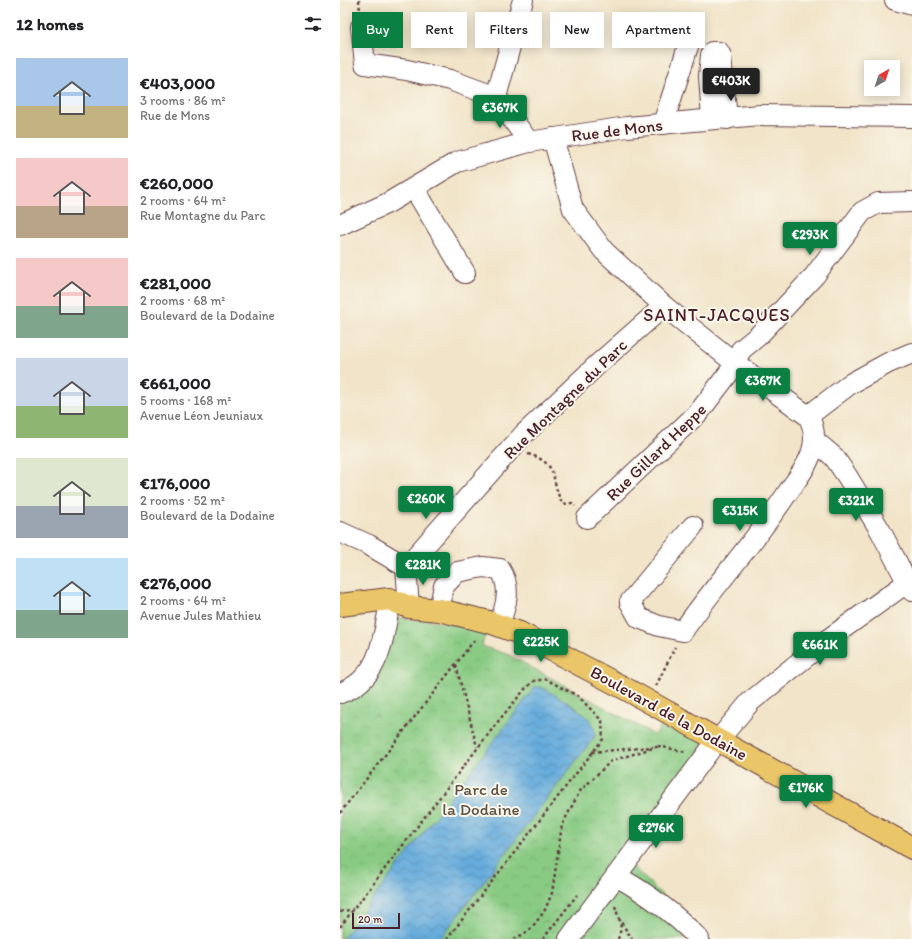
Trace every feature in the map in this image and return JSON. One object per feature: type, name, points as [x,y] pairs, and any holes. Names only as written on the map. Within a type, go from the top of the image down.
[{"type":"main road","points":[[340,606],[389,599],[409,607]]},
{"type":"main road","points":[[340,619],[370,613],[388,613],[409,607]]},
{"type":"main road","name":"Boulevard de la Dodaine","points":[[409,607],[439,610],[494,623],[520,633],[649,701],[912,848]]},
{"type":"street","points":[[895,0],[912,5]]},
{"type":"street","points":[[496,97],[519,1]]},
{"type":"street","points":[[363,48],[365,64],[407,70],[450,80],[496,97],[529,142]]},
{"type":"street","points":[[663,124],[688,48]]},
{"type":"street","name":"Rue de Mons","points":[[340,225],[388,203],[457,162],[529,142],[663,124],[760,115],[912,117]]},
{"type":"street","points":[[553,138],[573,209],[604,251],[664,306],[735,363],[808,416],[813,425],[815,441],[809,459],[758,536],[702,603],[683,630],[659,626],[639,618],[630,602],[693,526]]},
{"type":"street","points":[[414,188],[465,273]]},
{"type":"street","name":"Rue Gillard Heppe","points":[[587,518],[699,412],[735,363],[741,350],[758,336],[815,275],[862,212],[878,203],[912,202]]},
{"type":"street","name":"Rue Montagne du Parc","points":[[406,567],[535,423],[664,306]]},
{"type":"street","points":[[808,416],[850,384],[888,363],[912,353]]},
{"type":"street","points":[[569,939],[718,739],[750,702],[827,640],[910,584],[880,530],[847,476],[834,457],[815,441]]},
{"type":"street","points":[[340,532],[369,545],[406,567],[409,607]]},
{"type":"street","points":[[439,610],[444,586],[457,572],[483,567],[500,569],[505,577],[508,600],[494,623]]},
{"type":"street","points":[[340,692],[352,688],[374,667],[383,641],[388,613]]},
{"type":"street","points":[[611,883],[660,904],[681,920],[699,939]]},
{"type":"path","points":[[510,451],[526,453],[545,461],[552,470],[561,501],[563,504],[572,504]]},
{"type":"path","points":[[340,813],[455,665],[494,623]]},
{"type":"path","points":[[649,701],[683,630]]},
{"type":"path","points":[[455,665],[477,748]]},
{"type":"path","points":[[340,927],[477,748],[525,689],[534,681],[545,679],[578,696],[602,721],[603,739],[447,939]]},
{"type":"path","points":[[592,752],[660,746],[689,752]]},
{"type":"path","points":[[514,939],[529,931],[544,912],[552,893],[562,825],[580,791],[611,761],[660,746]]},
{"type":"path","points":[[611,883],[620,919],[621,929],[618,939]]},
{"type":"path","points":[[340,912],[354,909]]},
{"type":"path","points":[[620,919],[632,939]]},
{"type":"green space","name":"Parc de la Dodaine","points":[[389,617],[435,621],[486,631],[482,646],[509,655],[655,735],[665,720],[711,744],[624,858],[689,921],[686,939],[340,939],[340,695],[353,691]]},
{"type":"water","points":[[535,687],[540,687],[556,695],[583,713],[590,720],[594,728],[595,736],[440,939],[342,939]]},
{"type":"district","name":"SAINT-JACQUES","points":[[717,315]]}]
